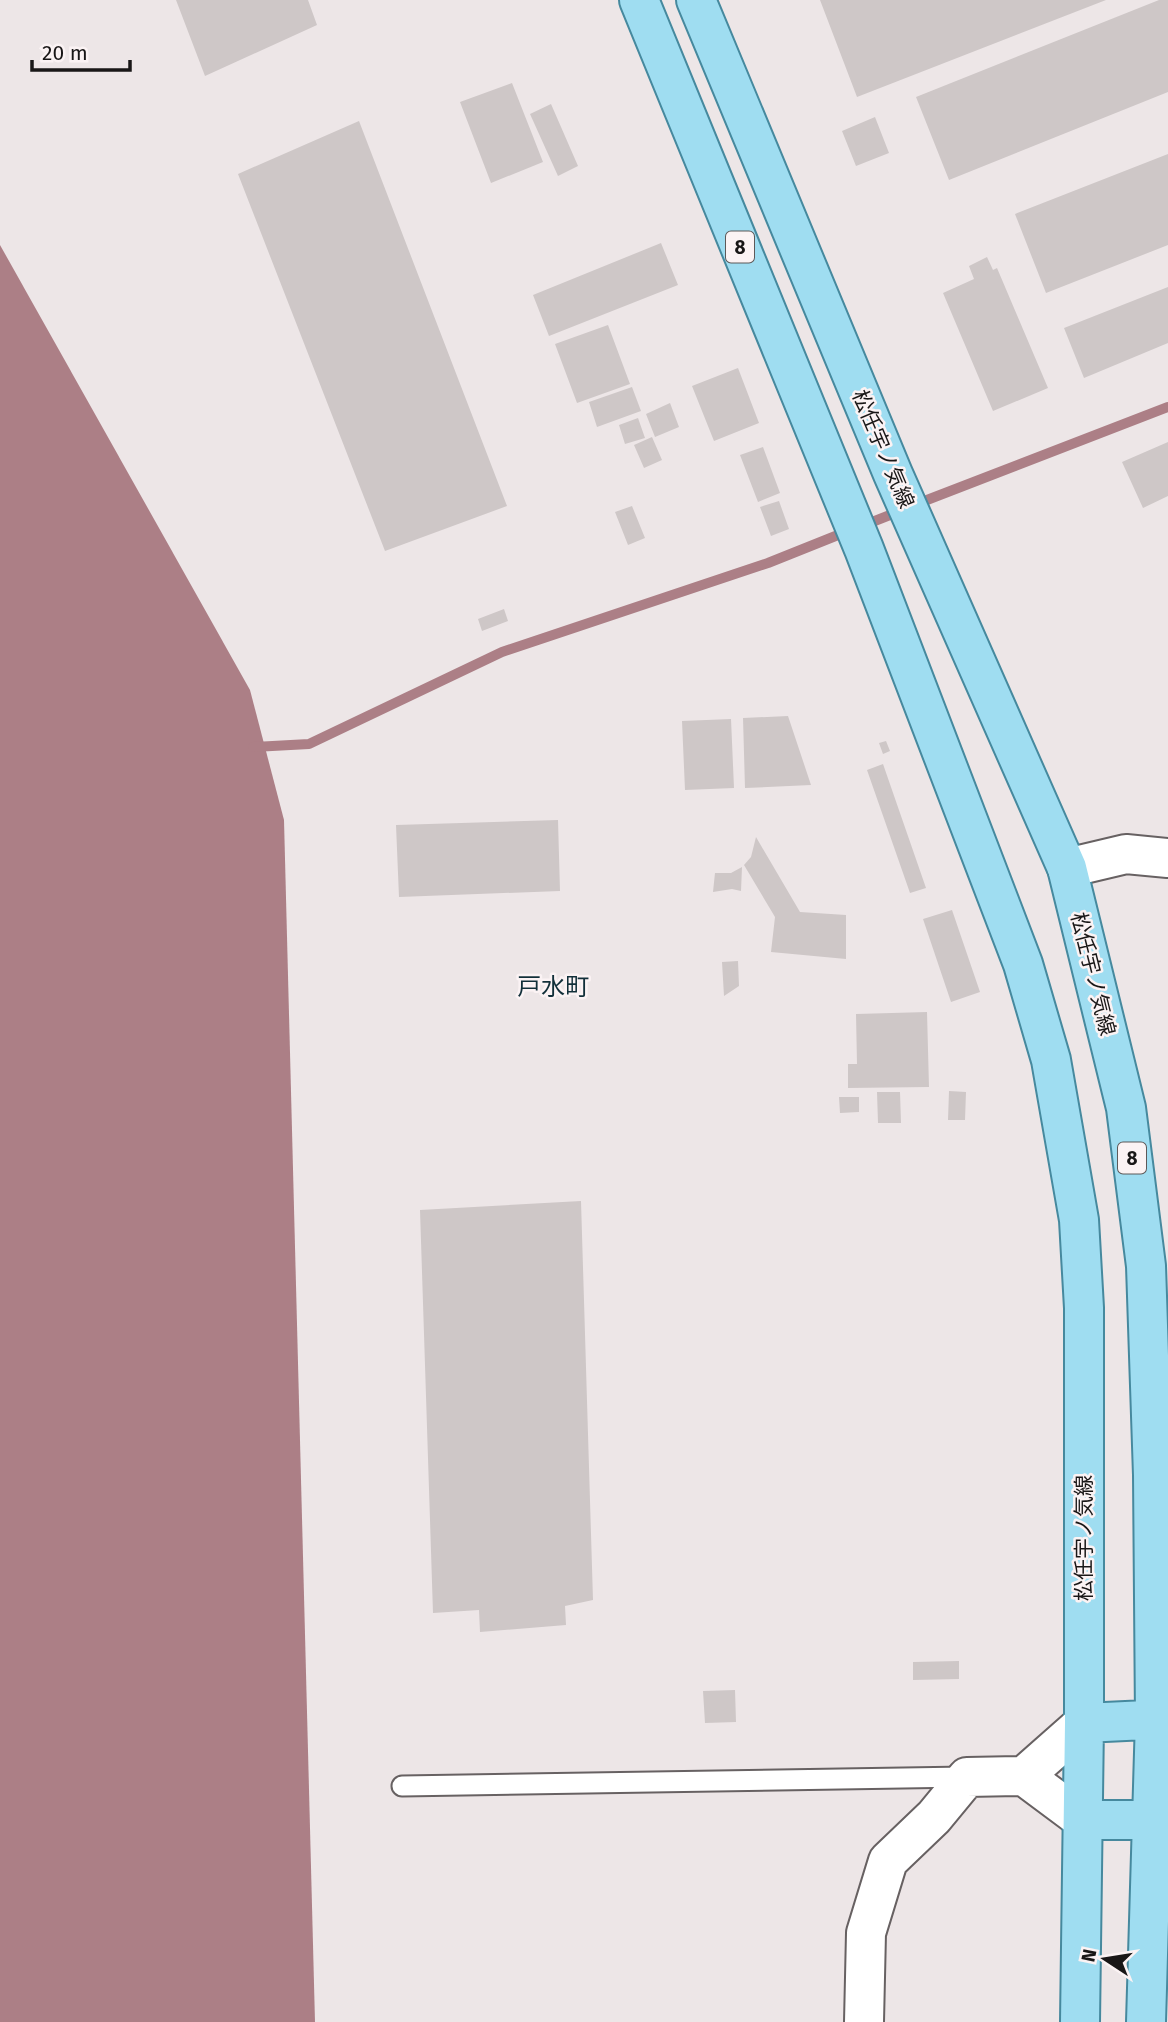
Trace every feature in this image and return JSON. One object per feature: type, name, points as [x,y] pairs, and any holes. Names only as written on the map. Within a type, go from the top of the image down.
[{"type":"main road","name":"松任宇ノ気線","points":[[639,0],[864,549],[1023,964],[1051,1060],[1079,1220],[1083,1296],[1084,1723],[1080,2022]]},
{"type":"main road","name":"松任宇ノ気線","points":[[696,0],[893,474],[1067,868],[1126,1108],[1146,1266],[1161,1719],[1159,1821],[1146,2022]]},
{"type":"main road","points":[[1084,1723],[1161,1719]]},
{"type":"main road","points":[[1083,1820],[1159,1821]]},
{"type":"street","points":[[1067,868],[1126,854],[1168,858]]},
{"type":"street","points":[[1024,1776],[1084,1723]]},
{"type":"street","points":[[864,2022],[866,1933],[888,1861],[934,1817],[967,1777],[1024,1776],[1083,1820]]},
{"type":"lane","points":[[402,1786],[967,1777]]},
{"type":"shaded area","points":[[0,245],[250,690],[284,820],[315,2022],[0,2022]]},
{"type":"building","points":[[176,0],[308,0],[317,25],[205,76]]},
{"type":"building","points":[[820,0],[1106,0],[857,97]]},
{"type":"building","points":[[1159,0],[1168,0],[1168,92],[949,180],[916,97]]},
{"type":"building","points":[[512,83],[543,162],[491,183],[460,102]]},
{"type":"building","points":[[551,104],[578,166],[558,176],[530,114]]},
{"type":"building","points":[[875,117],[889,153],[856,166],[842,131]]},
{"type":"building","points":[[359,121],[507,506],[385,551],[238,174]]},
{"type":"building","points":[[1168,154],[1168,245],[1046,293],[1015,214]]},
{"type":"building","points":[[661,243],[678,285],[549,336],[533,295]]},
{"type":"building","points":[[987,257],[993,270],[997,268],[1048,388],[993,411],[943,293],[974,279],[969,266]]},
{"type":"building","points":[[1168,287],[1168,343],[1084,378],[1064,328]]},
{"type":"building","points":[[608,325],[630,384],[577,403],[555,344]]},
{"type":"building","points":[[738,368],[759,423],[714,441],[692,386]]},
{"type":"building","points":[[632,387],[641,411],[597,427],[589,402]]},
{"type":"building","points":[[670,403],[679,427],[655,437],[646,414]]},
{"type":"building","points":[[638,418],[645,438],[625,444],[619,425]]},
{"type":"building","points":[[652,437],[662,460],[644,468],[634,445]]},
{"type":"building","points":[[1168,442],[1168,496],[1143,508],[1122,462]]},
{"type":"building","points":[[763,447],[780,493],[758,502],[740,455]]},
{"type":"building","points":[[779,501],[789,529],[771,536],[760,507]]},
{"type":"building","points":[[632,506],[645,538],[628,545],[615,512]]},
{"type":"building","points":[[504,609],[508,621],[482,631],[478,619]]},
{"type":"building","points":[[788,716],[811,785],[745,788],[743,718]]},
{"type":"building","points":[[731,719],[734,788],[685,790],[682,721]]},
{"type":"building","points":[[886,741],[890,751],[883,754],[879,743]]},
{"type":"building","points":[[883,764],[926,888],[910,893],[867,770]]},
{"type":"building","points":[[558,820],[560,891],[399,897],[396,825]]},
{"type":"building","points":[[756,837],[800,912],[846,915],[846,959],[771,952],[775,917],[744,865],[751,857]]},
{"type":"building","points":[[742,867],[741,891],[732,889],[713,892],[715,873],[731,873]]},
{"type":"building","points":[[952,910],[980,992],[951,1002],[923,919]]},
{"type":"building","points":[[738,961],[739,986],[724,996],[722,962]]},
{"type":"building","points":[[927,1012],[929,1087],[848,1088],[848,1064],[857,1064],[856,1014]]},
{"type":"building","points":[[949,1091],[966,1092],[965,1120],[948,1120]]},
{"type":"building","points":[[877,1092],[900,1092],[901,1123],[878,1123]]},
{"type":"building","points":[[839,1097],[859,1097],[859,1112],[840,1113]]},
{"type":"building","points":[[581,1201],[593,1600],[565,1606],[566,1625],[480,1632],[479,1610],[433,1613],[420,1210]]},
{"type":"building","points":[[959,1661],[959,1679],[913,1680],[913,1662]]},
{"type":"building","points":[[735,1690],[736,1722],[705,1723],[703,1691]]},
{"type":"waterway","points":[[914,505],[1168,407]]},
{"type":"waterway","points":[[862,526],[900,511]]},
{"type":"waterway","points":[[253,747],[309,744],[502,652],[768,563],[848,531]]},
{"type":"district","name":"戸水町","points":[[553,987]]}]
